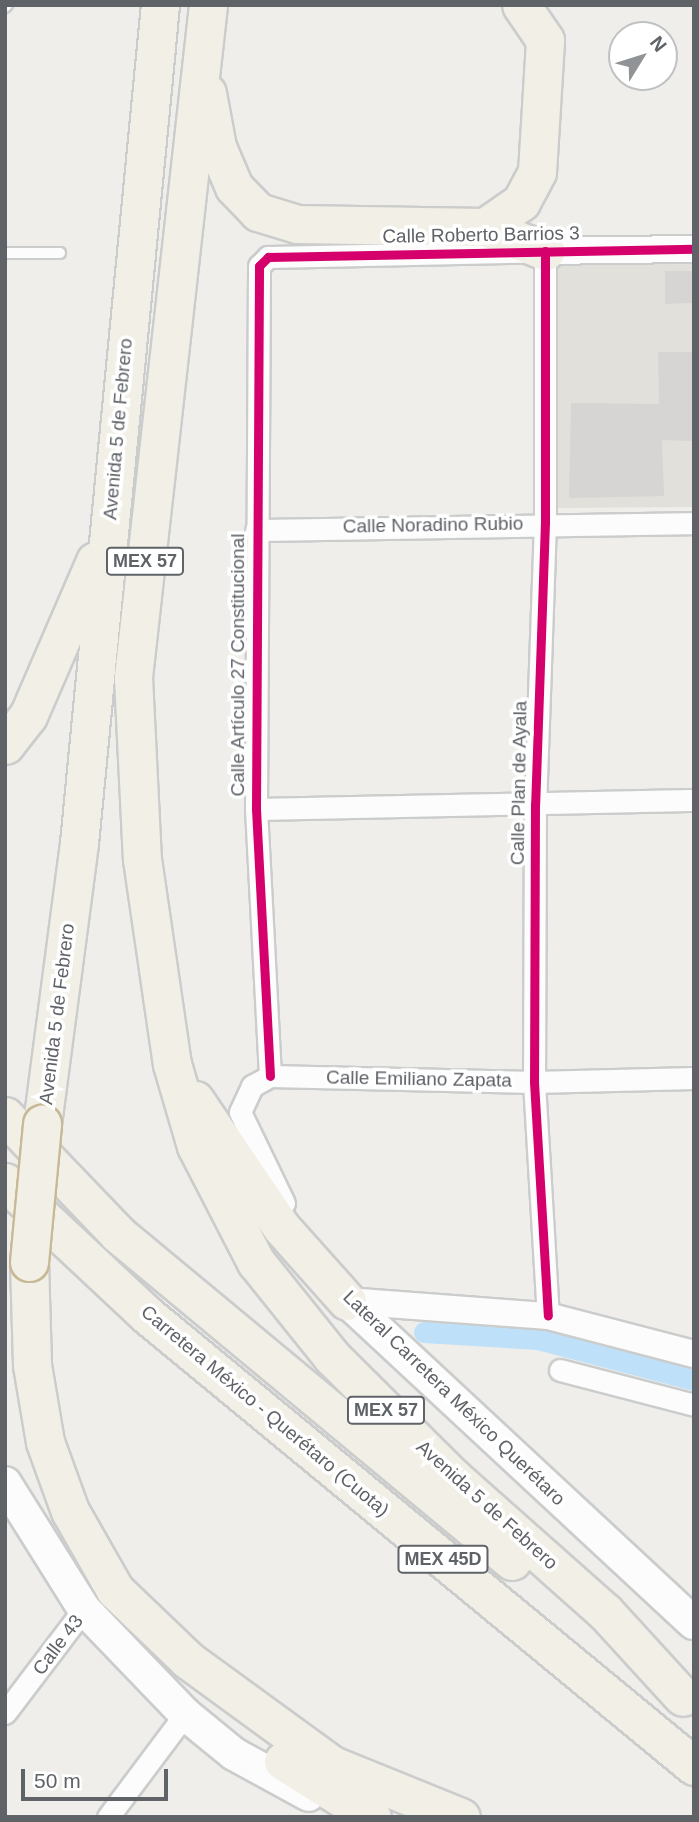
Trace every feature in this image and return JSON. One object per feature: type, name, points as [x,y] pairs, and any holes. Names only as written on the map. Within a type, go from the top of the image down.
[{"type":"highway","points":[[485,227],[521,202],[537,172],[545,40],[521,5]]},
{"type":"highway","name":"Avenida 5 de Febrero","points":[[160,6],[79,843],[43,1124],[29,1262],[32,1365],[46,1441],[70,1511],[115,1590],[188,1660],[332,1765],[461,1817]]},
{"type":"highway","name":"Avenida 5 de Febrero","points":[[208,6],[199,57],[132,677],[142,859],[172,1064],[196,1146],[256,1262],[332,1357],[453,1477],[605,1612],[688,1702]]},
{"type":"highway","points":[[199,57],[217,147],[234,187],[258,212],[297,224],[485,227],[545,251]]},
{"type":"highway","points":[[5,745],[28,716],[109,528]]},
{"type":"highway","points":[[172,1064],[281,1227],[347,1301]]},
{"type":"highway","name":"Carretera México - Querétaro (Cuota)","points":[[5,1116],[118,1234],[688,1702]]},
{"type":"highway","name":"Carretera México - Querétaro (Cuota)","points":[[5,1182],[174,1337],[694,1766]]},
{"type":"highway","points":[[115,1590],[182,1678],[244,1735],[372,1817]]},
{"type":"main road","name":"Lateral Carretera México Querétaro","points":[[347,1301],[694,1623]]},
{"type":"main road","points":[[5,1483],[85,1609],[185,1714],[234,1754],[353,1817]]},
{"type":"street","name":"Calle Roberto Barrios 3","points":[[268,257],[694,249]]},
{"type":"street","name":"Calle Plan de Ayala","points":[[545,251],[545,522],[535,804],[534,1082],[548,1316]]},
{"type":"street","name":"Calle Artículo 27 Constitucional","points":[[268,257],[259,266],[256,809],[270,1076]]},
{"type":"street","name":"Calle Noradino Rubio","points":[[256,530],[545,522],[694,523]]},
{"type":"street","points":[[256,809],[694,800]]},
{"type":"street","name":"Calle Emiliano Zapata","points":[[270,1076],[534,1082],[694,1078]]},
{"type":"street","name":"Lateral Carretera México Querétaro","points":[[270,1076],[246,1094],[242,1122],[294,1219],[347,1301]]},
{"type":"street","points":[[347,1301],[548,1316],[694,1354]]},
{"type":"street","points":[[560,1370],[694,1405]]},
{"type":"street","name":"Calle 43","points":[[5,1713],[85,1609]]},
{"type":"street","points":[[108,1817],[185,1714]]},
{"type":"lane","points":[[5,253],[60,253]]},
{"type":"shaded area","points":[[694,261],[694,507],[554,508],[550,263]]},
{"type":"building","points":[[665,271],[694,271],[694,303],[665,304]]},
{"type":"building","points":[[658,352],[694,352],[694,441],[662,440],[664,496],[569,498],[571,403],[659,404]]},
{"type":"waterway","points":[[424,1332],[538,1339],[694,1380]]},
{"type":"cycle path","points":[[270,1076],[256,809],[259,266],[268,257],[694,249]]},
{"type":"cycle path","points":[[545,251],[545,522],[535,804],[534,1082],[548,1316]]}]
